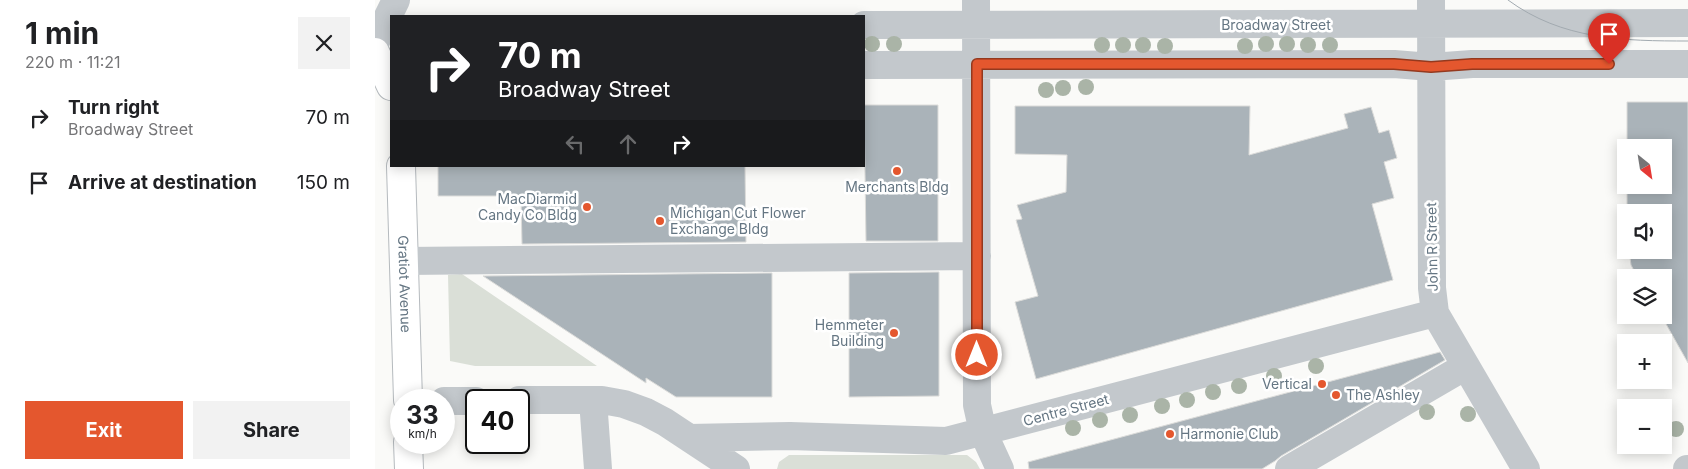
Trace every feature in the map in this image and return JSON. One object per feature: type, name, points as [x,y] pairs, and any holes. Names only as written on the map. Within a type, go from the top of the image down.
[{"type":"main road","points":[[375,52],[390,84]]},
{"type":"main road","name":"Gratiot Avenue","points":[[401,167],[408,389]]},
{"type":"main road","points":[[408,454],[409,469]]},
{"type":"street","points":[[375,43],[395,0]]},
{"type":"street","name":"Broadway Street","points":[[865,25],[976,12],[1383,24],[1431,11],[1688,23]]},
{"type":"street","name":"John R Street","points":[[1431,11],[1432,288],[1435,313],[1526,469]]},
{"type":"street","points":[[976,12],[977,405],[983,432],[1000,469]]},
{"type":"street","points":[[375,47],[390,46]]},
{"type":"street","points":[[865,64],[1394,64],[1431,67],[1472,64],[1688,64]]},
{"type":"street","points":[[404,260],[977,256]]},
{"type":"street","name":"Centre Street","points":[[689,438],[790,436],[946,441],[1435,313]]},
{"type":"street","points":[[1289,469],[1466,366]]},
{"type":"street","points":[[530,400],[593,400],[624,404],[646,412],[665,422],[736,469]]},
{"type":"street","points":[[593,400],[598,469]]},
{"type":"shaded area","points":[[462,274],[597,366],[475,366],[450,361],[448,275]]},
{"type":"shaded area","points":[[789,455],[967,455],[976,462],[980,469],[777,469],[779,462]]},
{"type":"building","points":[[1627,102],[1688,102],[1688,363],[1666,324],[1672,324],[1672,269],[1633,269],[1630,259],[1672,259],[1672,204],[1627,204],[1627,194],[1673,194],[1673,139],[1627,139]]},
{"type":"building","name":"Merchants Bldg","points":[[865,105],[938,105],[938,241],[866,241]]},
{"type":"building","points":[[1015,106],[1250,106],[1249,155],[1348,128],[1344,114],[1371,107],[1379,133],[1389,130],[1397,158],[1384,162],[1394,198],[1372,204],[1393,280],[1036,379],[1015,302],[1038,296],[1016,220],[1022,219],[1017,205],[1066,192],[1067,155],[1015,154]]},
{"type":"building","points":[[438,167],[745,167],[746,242],[522,244],[521,199],[509,199],[509,196],[438,196]]},
{"type":"building","name":"Hemmeter Building","points":[[939,272],[939,396],[849,397],[849,273]]},
{"type":"building","points":[[772,273],[772,397],[676,397],[646,378],[646,383],[483,276]]},
{"type":"building","name":"The Ashley","points":[[1440,352],[1445,360],[1262,469],[1029,469],[1028,462]]},
{"type":"tram line","points":[[1508,0],[1529,13],[1572,31],[1617,39],[1688,41]]},
{"type":"place","name":"Merchants Bldg","points":[[897,171]]},
{"type":"place","name":"MacDiarmid Candy Co Bldg","points":[[587,207]]},
{"type":"place","name":"Michigan Cut Flower Exchange Bldg","points":[[660,221]]},
{"type":"place","name":"Hemmeter Building","points":[[894,333]]},
{"type":"place","name":"Vertical","points":[[1322,384]]},
{"type":"place","name":"The Ashley","points":[[1336,395]]},
{"type":"place","name":"Harmonie Club","points":[[1170,434]]},
{"type":"route","points":[[977,355],[977,64],[1394,64],[1431,67],[1472,64],[1609,64]]}]
